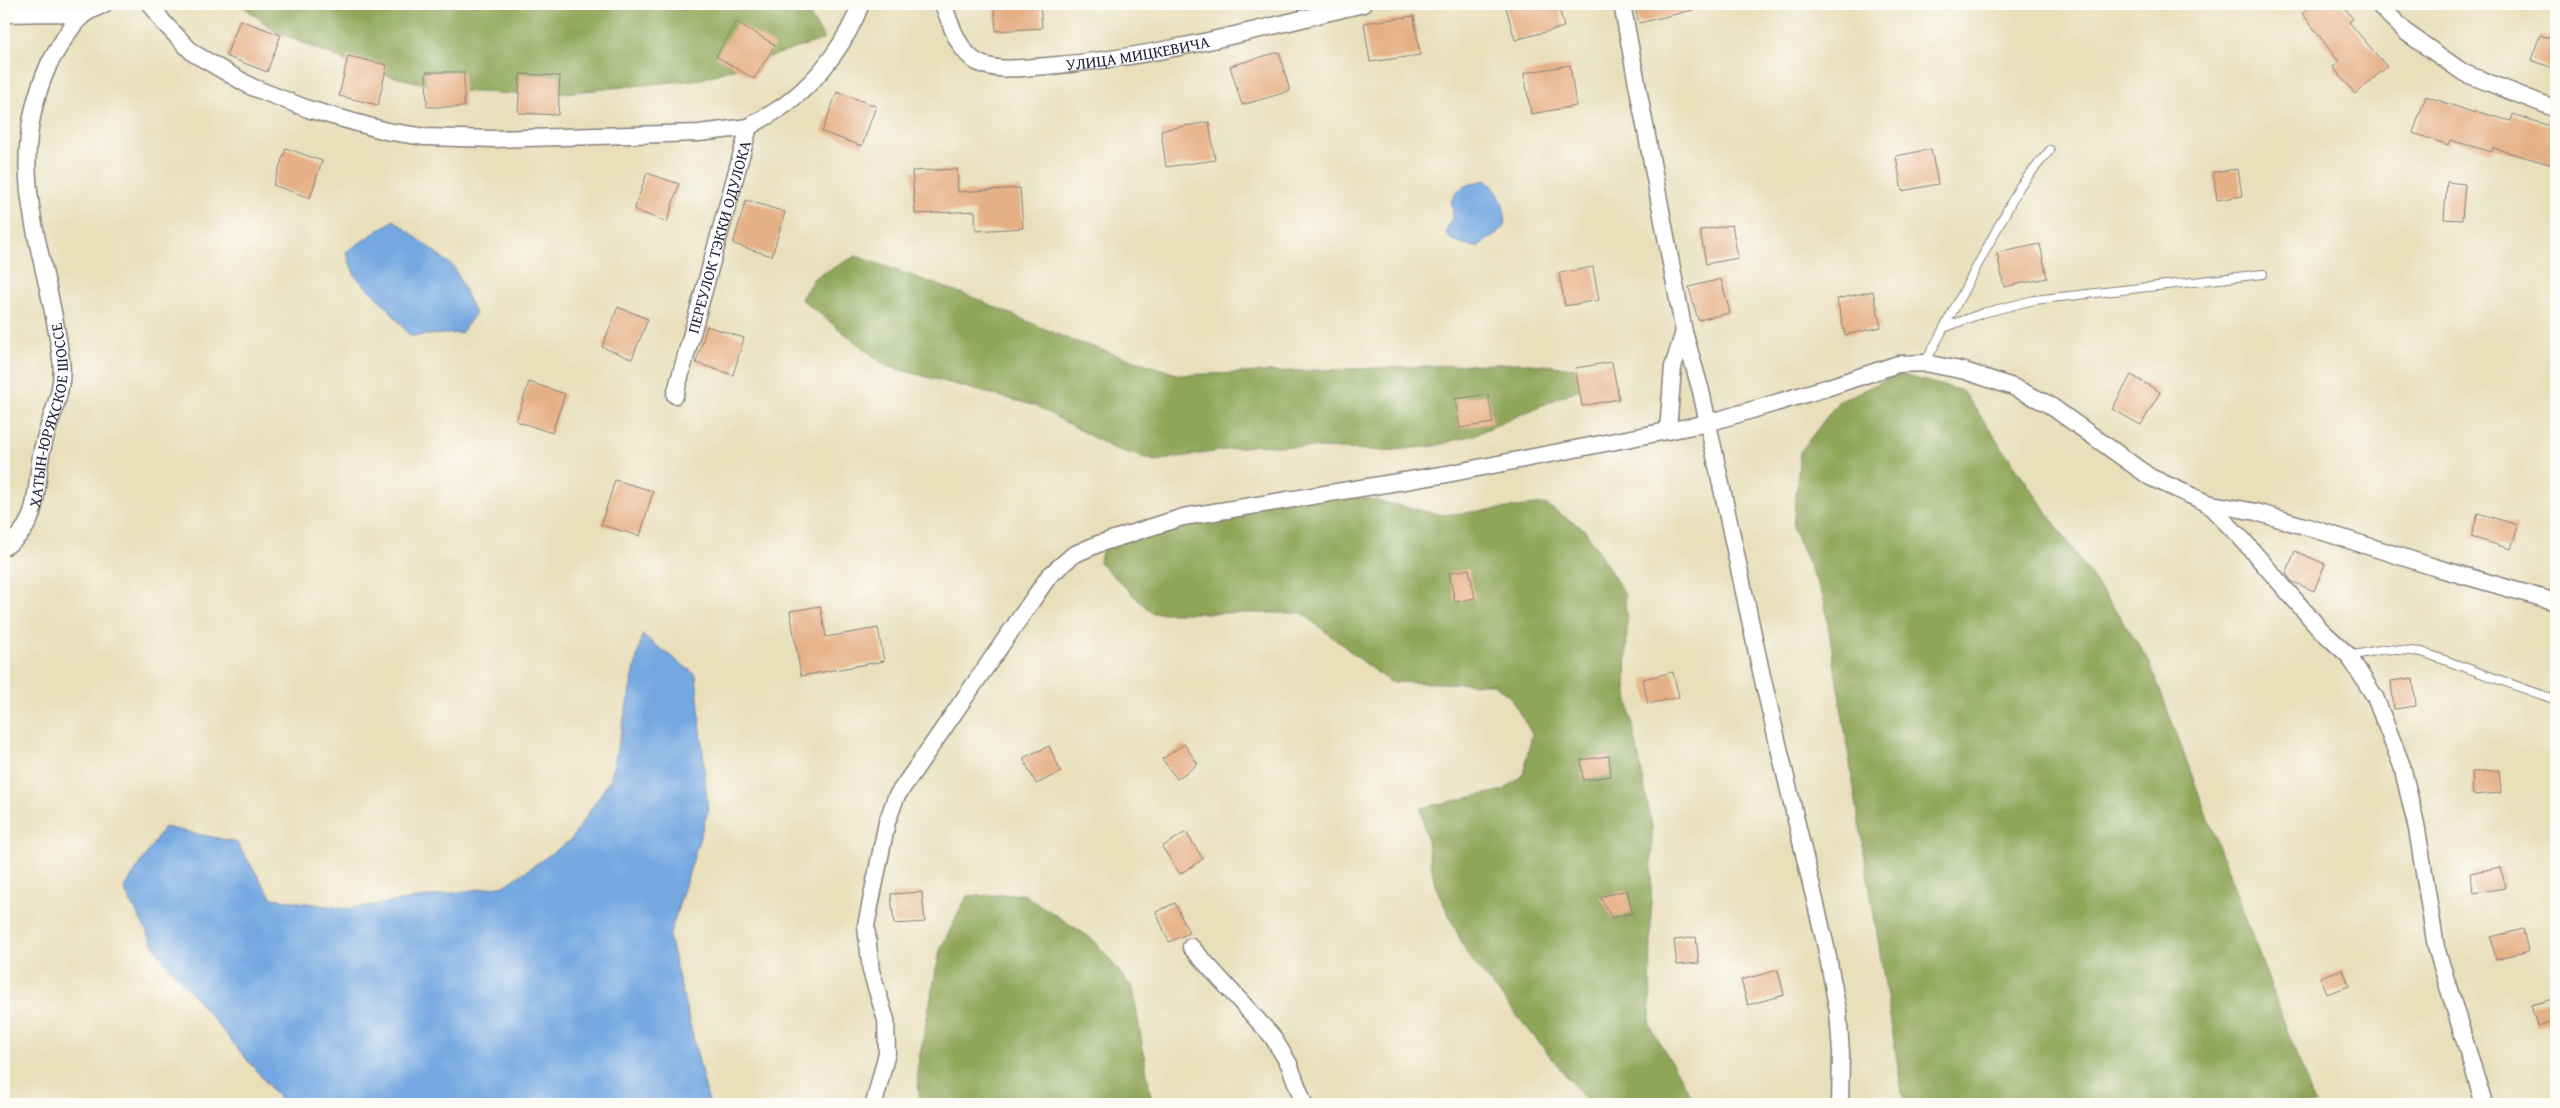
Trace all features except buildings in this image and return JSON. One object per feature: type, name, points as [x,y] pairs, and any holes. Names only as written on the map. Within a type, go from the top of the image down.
[{"type":"street","name":"ХАТЫН-ЮРЯХСКОЕ ШОССЕ","points":[[4,547],[18,539],[30,520],[37,492],[46,434],[63,384],[61,359],[51,309],[21,194],[20,151],[26,116],[37,84],[81,17],[104,4]]},
{"type":"street","points":[[151,4],[163,22],[194,54],[252,87],[308,109],[386,131],[425,137],[514,139],[699,133],[749,127]]},
{"type":"street","name":"ПЕРЕУЛОК ТЭККИ ОДУЛОКА","points":[[675,395],[749,127],[792,100],[827,62],[851,29],[861,4]]},
{"type":"street","name":"УЛИЦА МИЦКЕВИЧА","points":[[942,4],[960,43],[975,61],[998,69],[1088,63],[1179,48],[1363,4]]},
{"type":"street","points":[[1622,4],[1684,332],[1708,423],[1762,676],[1826,947],[1839,1019],[1841,1053],[1840,1104]]},
{"type":"street","points":[[2378,4],[2407,33],[2464,73],[2556,109]]},
{"type":"street","points":[[4,14],[57,13],[81,17]]},
{"type":"street","points":[[1668,430],[1673,366],[1684,332]]},
{"type":"street","points":[[874,1104],[887,1053],[886,1020],[871,971],[866,926],[887,822],[896,796],[1049,576],[1073,555],[1098,544],[1183,517],[1447,474],[1708,423],[1826,388],[1898,364],[1925,363],[1965,371],[2005,384],[2048,404],[2150,477],[2207,503],[2256,512],[2434,567],[2556,602]]},
{"type":"street","points":[[2207,503],[2242,539],[2320,629],[2349,656],[2375,697],[2402,766],[2417,829],[2436,947],[2484,1104]]},
{"type":"street","points":[[1191,947],[1272,1036],[1289,1064],[1304,1104]]},
{"type":"lane","points":[[1925,363],[2020,186],[2050,150]]},
{"type":"lane","points":[[1946,327],[1983,313],[2034,300],[2263,274]]},
{"type":"lane","points":[[2349,656],[2385,649],[2422,652],[2556,700]]},
{"type":"green space","points":[[240,4],[802,4],[825,39],[702,79],[544,95],[455,91],[369,71],[275,31]]},
{"type":"green space","points":[[856,256],[972,297],[1068,339],[1180,375],[1520,363],[1575,368],[1595,382],[1474,435],[1434,446],[1385,451],[1257,445],[1155,461],[1112,448],[1036,406],[886,366],[801,299],[814,278]]},
{"type":"green space","points":[[1898,374],[1963,391],[2148,658],[2315,1104],[1907,1104],[1902,1092],[1824,599],[1793,528],[1800,452],[1838,402]]},
{"type":"green space","points":[[1327,490],[1443,515],[1545,504],[1585,530],[1624,593],[1627,618],[1626,689],[1652,827],[1650,1026],[1696,1104],[1589,1104],[1467,954],[1435,885],[1421,808],[1504,790],[1523,775],[1532,734],[1510,697],[1494,684],[1389,682],[1302,613],[1152,613],[1099,562],[1106,541]]},
{"type":"green space","points":[[1023,894],[1094,940],[1133,989],[1152,1104],[920,1104],[917,1070],[940,950],[967,896]]},
{"type":"water","points":[[1486,180],[1491,184],[1502,201],[1505,214],[1504,228],[1477,247],[1451,239],[1447,234],[1447,230],[1453,211],[1451,202],[1460,189]]},
{"type":"water","points":[[394,220],[454,267],[475,314],[461,333],[410,336],[388,308],[355,276],[346,252]]},
{"type":"water","points":[[642,635],[696,675],[708,811],[669,937],[709,1104],[284,1104],[159,954],[124,889],[164,827],[236,842],[272,898],[348,909],[506,885],[571,840],[611,778]]}]
